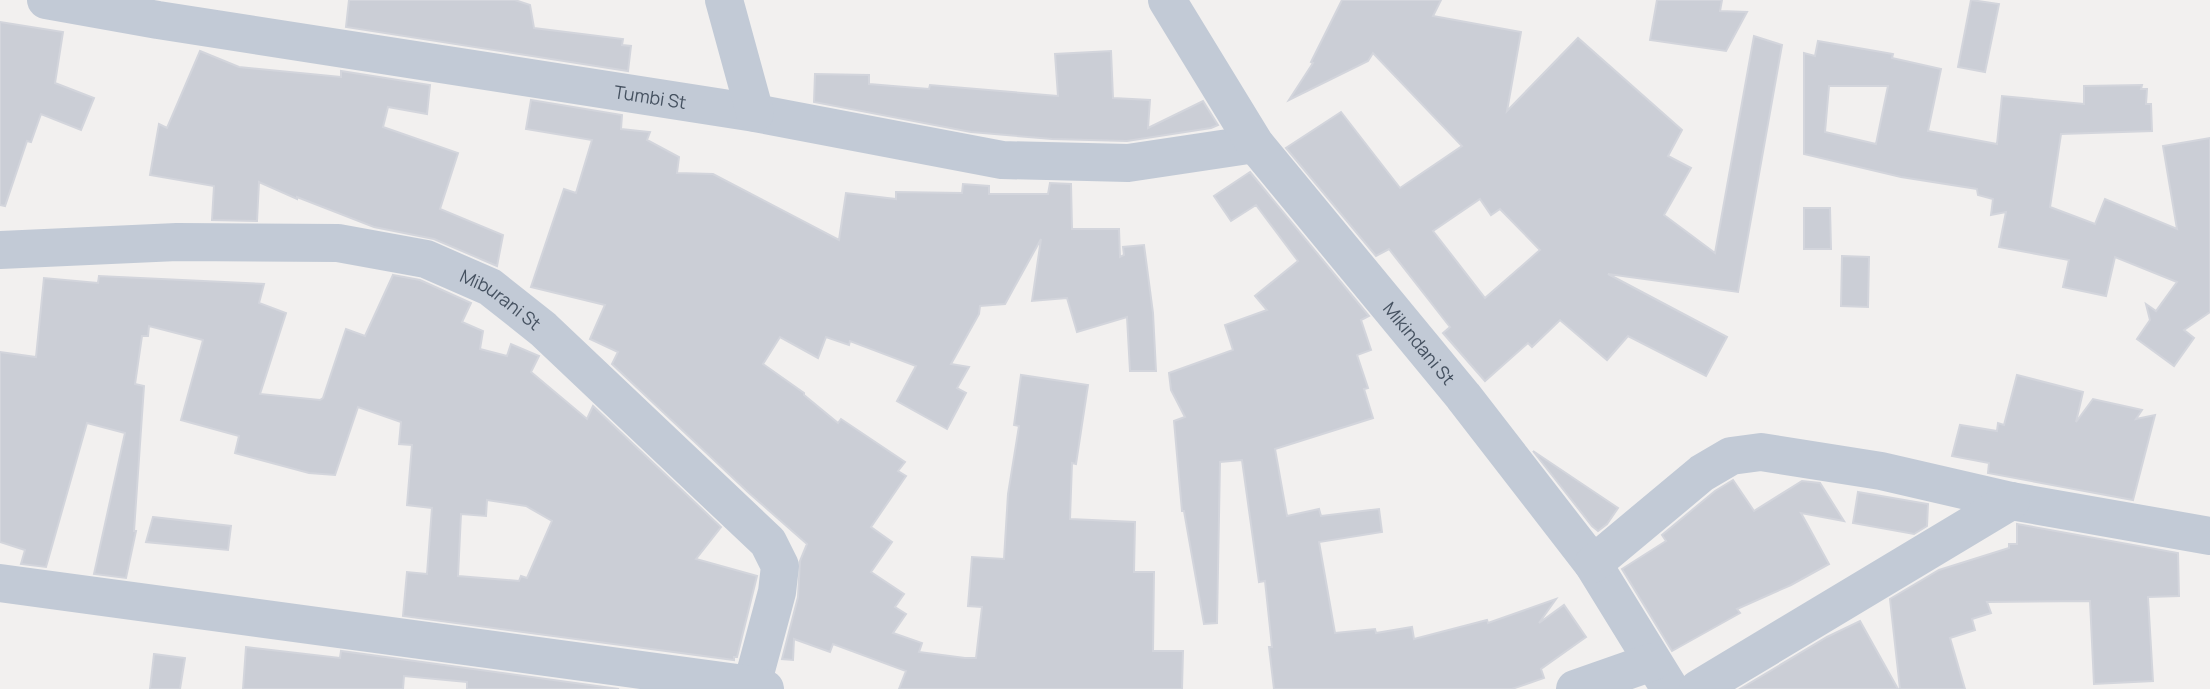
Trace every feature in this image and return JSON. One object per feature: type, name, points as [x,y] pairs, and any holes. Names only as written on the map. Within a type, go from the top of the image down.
[{"type":"street","name":"Tumbi St","points":[[46,0],[158,20],[755,113],[1002,160],[1128,163],[1255,144]]},
{"type":"street","points":[[724,0],[755,113]]},
{"type":"street","name":"Mikindani St","points":[[1167,0],[1255,144],[1462,396],[1592,564],[1661,676]]},
{"type":"street","name":"Miburani St","points":[[0,250],[177,242],[338,243],[426,259],[490,287],[543,329],[768,542],[780,566],[759,687],[0,583]]},
{"type":"street","points":[[1592,564],[1702,473],[1731,456],[1761,452],[1881,471],[2011,501],[2210,536]]},
{"type":"street","points":[[1698,689],[2011,501]]},
{"type":"street","points":[[1575,689],[1661,676]]},
{"type":"building","points":[[349,0],[515,0],[530,5],[534,28],[623,39],[622,45],[631,46],[628,71],[346,27]]},
{"type":"building","points":[[1342,0],[1441,0],[1433,16],[1521,32],[1507,111],[1578,38],[1682,130],[1668,156],[1691,168],[1664,215],[1715,253],[1754,36],[1782,45],[1738,292],[1608,274],[1727,337],[1706,376],[1628,336],[1607,360],[1560,320],[1532,347],[1528,343],[1485,381],[1443,333],[1450,327],[1389,249],[1376,256],[1286,148],[1341,112],[1400,188],[1462,146],[1373,53],[1368,61],[1289,100],[1313,63],[1311,62]],"holes":[[[1480,199],[1491,215],[1500,209],[1540,250],[1485,298],[1433,231]]]},
{"type":"building","points":[[1657,0],[1722,0],[1720,11],[1747,12],[1726,51],[1650,40]]},
{"type":"building","points":[[1971,0],[1999,4],[1985,72],[1958,67]]},
{"type":"building","points":[[0,22],[63,32],[55,83],[94,98],[81,130],[41,114],[31,142],[27,141],[5,206],[0,205]]},
{"type":"building","points":[[1818,41],[1893,54],[1892,58],[1941,69],[1928,131],[1997,144],[2002,96],[2084,104],[2084,86],[2142,85],[2141,89],[2147,89],[2146,104],[2151,104],[2152,131],[2061,134],[2050,207],[2095,224],[2105,199],[2177,229],[2163,146],[2210,138],[2210,312],[2184,330],[2194,338],[2174,366],[2137,339],[2150,320],[2146,304],[2156,311],[2177,282],[2115,257],[2106,296],[2063,287],[2069,260],[1999,247],[2006,212],[1991,215],[1993,199],[1978,195],[1977,189],[1901,177],[1804,154],[1804,53],[1815,56]],"holes":[[[1829,86],[1888,86],[1876,144],[1825,132]]]},
{"type":"building","points":[[200,51],[239,67],[341,77],[341,71],[430,85],[427,114],[388,107],[383,127],[458,153],[440,209],[503,235],[497,266],[434,239],[374,227],[259,182],[257,221],[212,220],[214,186],[150,175],[159,124],[167,128]]},
{"type":"building","points":[[1111,51],[1113,98],[1150,100],[1148,128],[1203,101],[1218,125],[1127,141],[1052,139],[971,132],[814,102],[815,74],[869,75],[869,84],[929,89],[930,85],[1058,96],[1055,54]]},
{"type":"building","points":[[531,100],[622,115],[621,129],[650,132],[647,140],[679,157],[677,173],[713,174],[839,240],[846,193],[896,199],[896,192],[962,193],[963,184],[989,186],[989,194],[1048,194],[1050,183],[1071,184],[1072,229],[1119,229],[1120,257],[1124,255],[1123,247],[1144,245],[1153,313],[1156,371],[1130,371],[1127,317],[1077,332],[1067,298],[1032,301],[1041,239],[1005,304],[980,306],[979,314],[951,364],[969,367],[957,388],[966,393],[947,429],[897,401],[916,366],[850,341],[849,345],[826,337],[818,358],[780,337],[763,364],[804,393],[838,423],[841,419],[905,462],[898,471],[906,476],[871,527],[892,542],[871,572],[904,594],[895,607],[906,614],[893,633],[922,643],[919,652],[965,658],[976,658],[982,607],[968,606],[972,557],[1004,559],[1008,494],[1019,426],[1014,425],[1021,375],[1088,385],[1076,464],[1072,463],[1070,519],[1135,522],[1134,572],[1154,572],[1153,651],[1183,651],[1182,689],[899,689],[906,671],[833,644],[830,652],[794,639],[793,660],[782,659],[798,597],[800,561],[807,544],[612,364],[618,352],[590,339],[605,305],[531,287],[564,189],[576,193],[592,140],[526,129]]},
{"type":"building","points":[[1250,172],[1369,316],[1361,320],[1371,350],[1357,355],[1368,388],[1364,389],[1373,418],[1275,449],[1287,516],[1319,509],[1321,516],[1379,509],[1382,532],[1319,542],[1335,633],[1375,629],[1376,633],[1412,627],[1414,639],[1487,620],[1488,623],[1556,599],[1539,623],[1564,605],[1586,637],[1541,669],[1544,678],[1512,689],[1274,689],[1265,581],[1259,582],[1242,460],[1220,462],[1217,623],[1204,624],[1182,511],[1174,421],[1185,417],[1171,390],[1169,373],[1233,350],[1225,325],[1267,310],[1255,296],[1298,261],[1256,205],[1231,221],[1214,196]]},
{"type":"building","points":[[1804,208],[1830,208],[1831,249],[1804,249]]},
{"type":"building","points":[[1842,256],[1869,257],[1868,307],[1841,306]]},
{"type":"building","points":[[393,275],[420,280],[471,303],[462,322],[483,331],[480,349],[507,356],[511,344],[539,356],[531,372],[587,419],[593,406],[721,527],[696,559],[757,576],[737,657],[734,657],[734,660],[403,616],[407,572],[427,574],[432,508],[407,505],[412,445],[399,444],[401,422],[358,407],[335,475],[309,473],[235,453],[239,436],[181,420],[203,340],[149,326],[148,336],[142,336],[135,384],[144,386],[136,531],[126,578],[94,574],[125,433],[87,423],[46,567],[21,564],[25,550],[0,542],[0,352],[36,357],[44,278],[98,283],[99,276],[264,284],[259,303],[286,313],[260,394],[320,400],[323,398],[346,329],[365,336]],"holes":[[[487,500],[526,506],[552,521],[527,578],[521,576],[519,581],[458,576],[461,514],[486,516]]]},
{"type":"building","points":[[2017,375],[2083,392],[2076,422],[2093,399],[2142,410],[2136,419],[2155,415],[2133,500],[1988,473],[1989,463],[1952,456],[1960,425],[1997,431],[1998,423],[2004,425]]},
{"type":"building","points":[[1533,451],[1618,508],[1607,524],[1598,531],[1592,526]]},
{"type":"building","points":[[1733,480],[1754,511],[1802,481],[1820,483],[1844,521],[1801,513],[1829,564],[1791,585],[1737,609],[1740,613],[1672,651],[1622,569],[1666,541],[1662,535],[1715,491]]},
{"type":"building","points":[[1858,492],[1928,504],[1927,526],[1914,534],[1853,523]]},
{"type":"building","points":[[153,517],[231,526],[228,550],[146,542]]},
{"type":"building","points":[[2017,524],[2178,553],[2179,596],[2148,597],[2153,681],[2094,684],[2090,601],[1987,602],[1991,613],[1972,619],[1975,630],[1950,638],[1965,689],[1900,689],[1890,599],[1939,570],[2009,548],[2009,544],[2017,544]]},
{"type":"building","points":[[1860,621],[1898,689],[1740,689],[1827,637]]},
{"type":"building","points":[[246,647],[340,658],[341,651],[619,689],[467,689],[467,682],[404,676],[403,689],[243,689]]},
{"type":"building","points":[[154,654],[185,658],[180,689],[150,689]]}]
